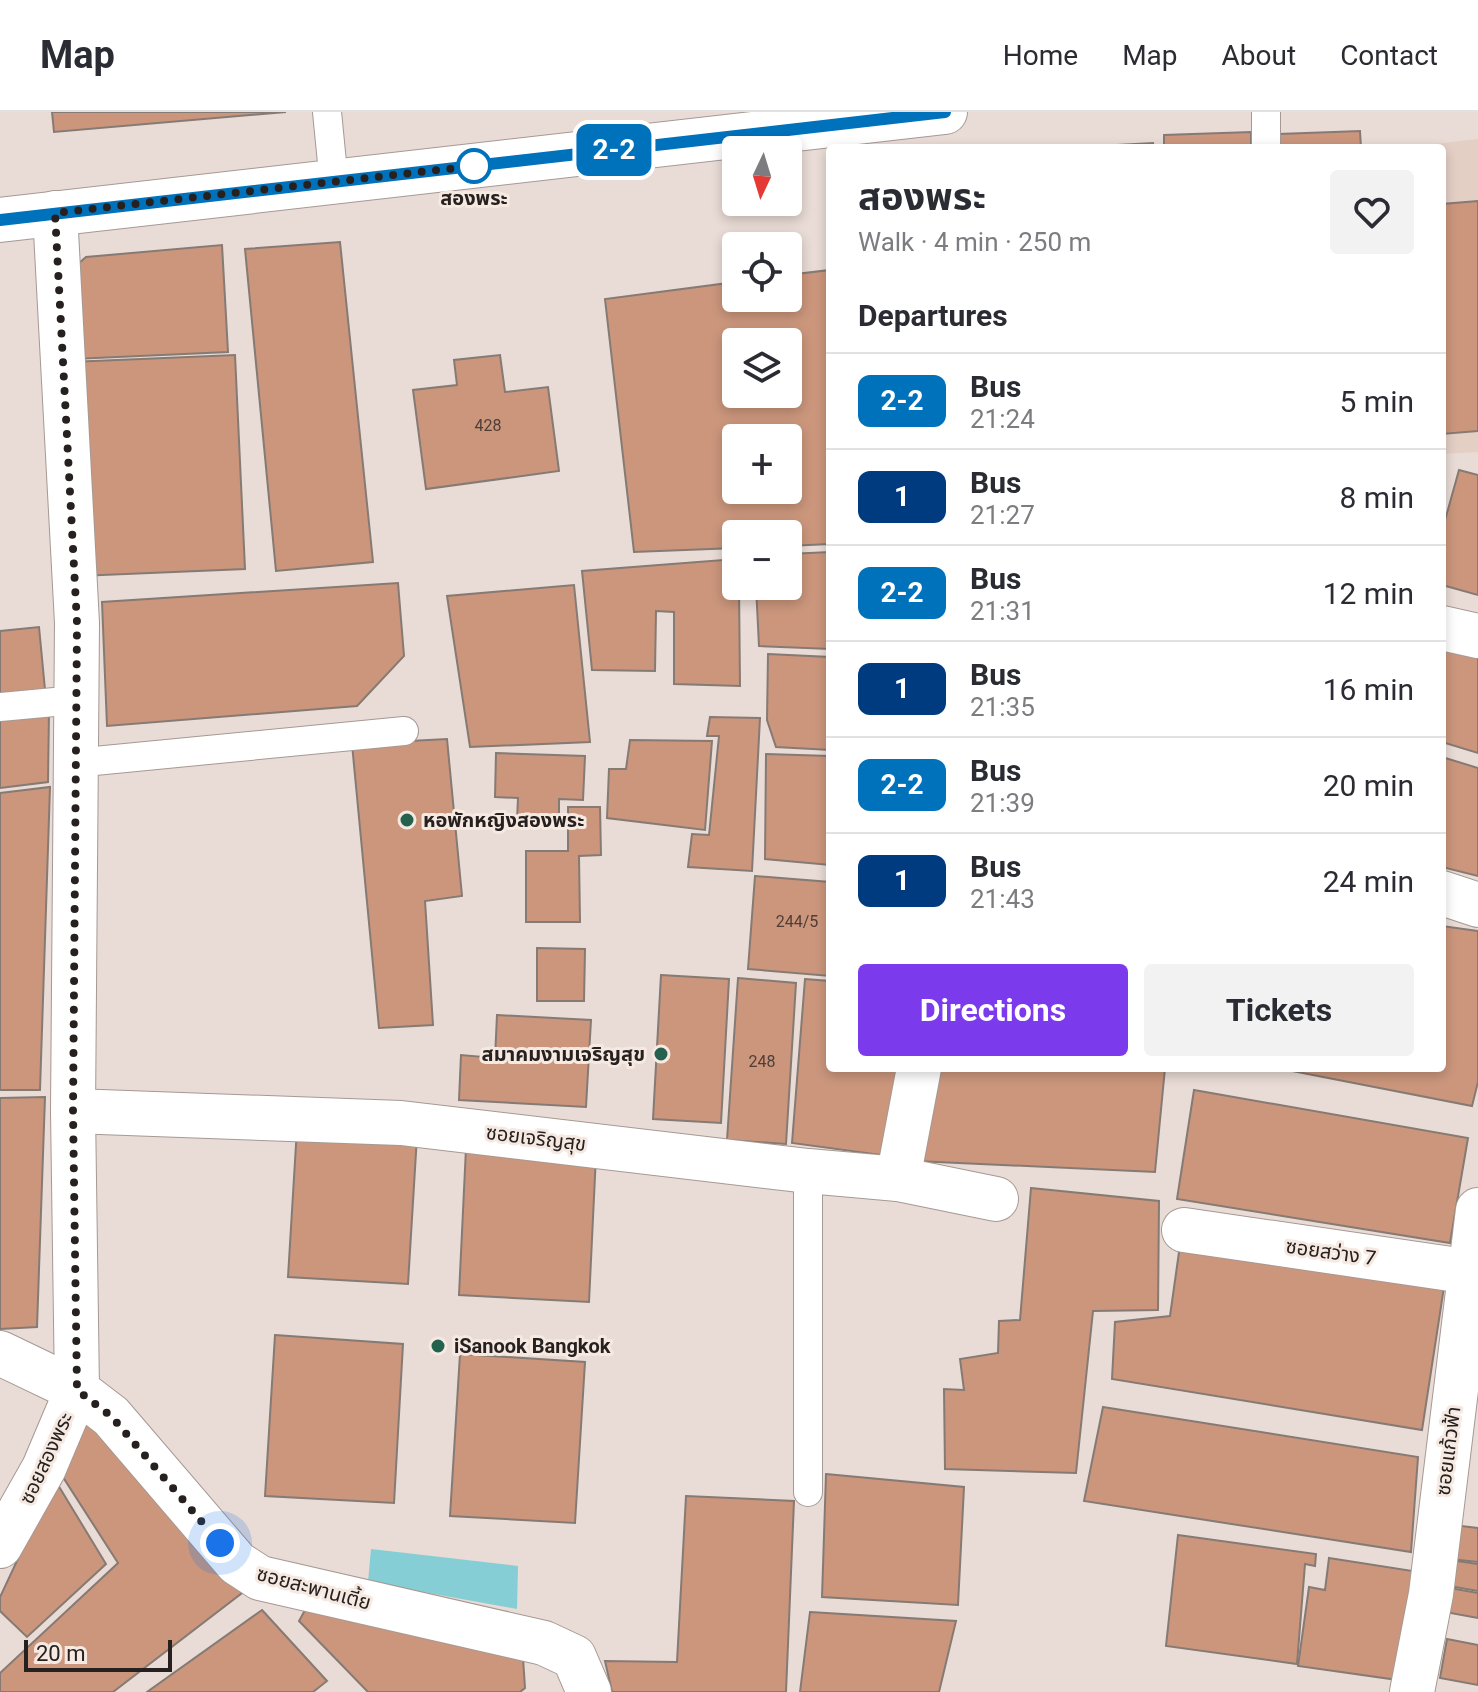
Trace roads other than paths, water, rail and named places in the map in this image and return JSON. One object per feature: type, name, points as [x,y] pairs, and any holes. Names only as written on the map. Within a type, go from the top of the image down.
[{"type":"street","points":[[0,220],[945,112]]},
{"type":"street","name":"ซอยสองพระ","points":[[0,1546],[44,1468],[77,1390],[73,1111],[77,623],[55,213]]},
{"type":"street","points":[[1446,629],[1478,636]]},
{"type":"street","points":[[1446,894],[1478,905]]},
{"type":"street","points":[[898,1179],[918,1072]]},
{"type":"street","name":"ซอยเจริญสุข","points":[[73,1111],[401,1123],[898,1179],[996,1199]]},
{"type":"street","name":"ซอยแก้วฟ้า","points":[[1412,1692],[1431,1594],[1474,1272],[1478,1210]]},
{"type":"street","name":"ซอยสว่าง 7","points":[[1184,1230],[1474,1272]]},
{"type":"street","name":"ซอยสะพานเตี้ย","points":[[0,1353],[77,1390],[111,1416],[237,1563],[260,1578],[544,1643],[574,1657],[589,1692]]},
{"type":"lane","points":[[327,112],[334,183]]},
{"type":"lane","points":[[1266,112],[1266,144]]},
{"type":"lane","points":[[0,707],[76,700]]},
{"type":"lane","points":[[74,763],[404,731]]},
{"type":"lane","points":[[808,1171],[808,1492]]},
{"type":"water","points":[[371,1549],[518,1566],[517,1609],[368,1582]]},
{"type":"place","name":"สองพระ","points":[[474,166]]},
{"type":"place","name":"หอพักหญิงสองพระ","points":[[407,820]]},
{"type":"place","name":"สมาคมงามเจริญสุข","points":[[661,1054]]},
{"type":"place","name":"iSanook Bangkok","points":[[438,1346]]}]
